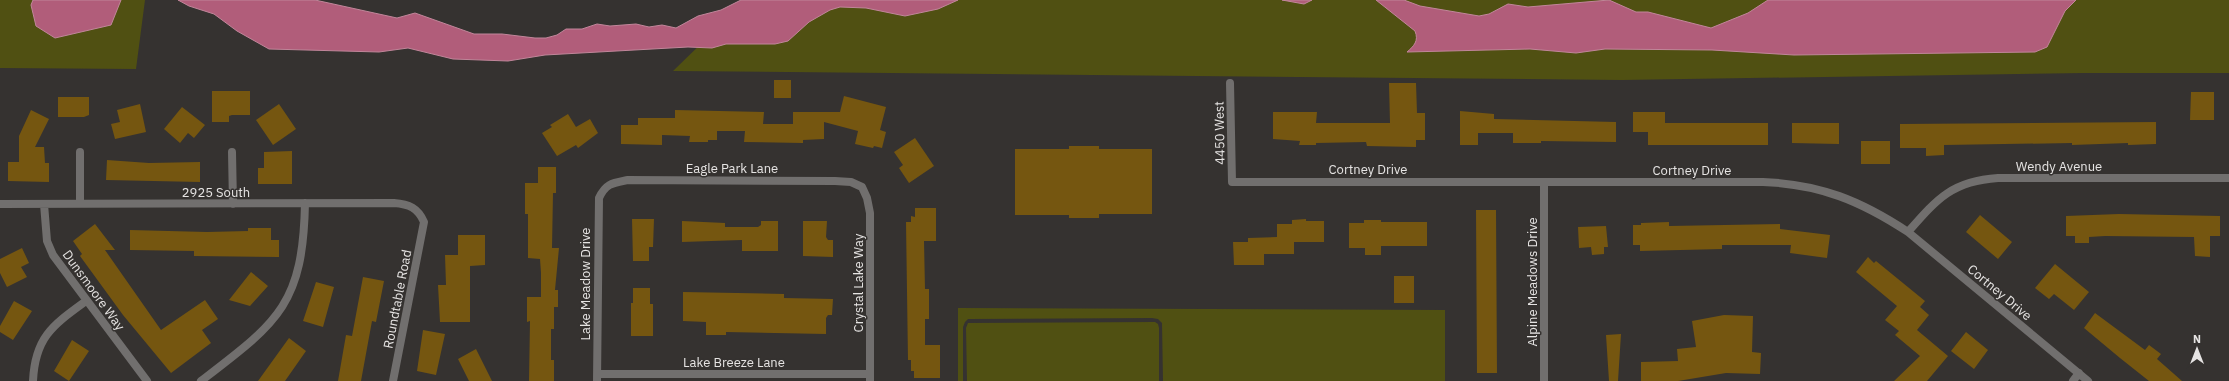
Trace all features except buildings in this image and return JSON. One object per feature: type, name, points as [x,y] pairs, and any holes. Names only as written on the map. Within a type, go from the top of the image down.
[{"type":"street","name":"4450 West","points":[[1230,83],[1232,182]]},
{"type":"street","points":[[80,152],[80,204]]},
{"type":"street","points":[[232,152],[233,204]]},
{"type":"street","name":"Wendy Avenue","points":[[1908,232],[1940,197],[1950,190],[1973,181],[1998,178],[2229,178]]},
{"type":"street","name":"Eagle Park Lane","points":[[603,189],[614,182],[628,180],[835,180],[851,182],[862,187]]},
{"type":"street","name":"Cortney Drive","points":[[1232,182],[1511,181],[1792,184],[1826,190],[1847,197],[1886,217],[1908,232],[2088,381]]},
{"type":"street","name":"Alpine Meadows Drive","points":[[1544,182],[1544,381]]},
{"type":"street","name":"Crystal Lake Way","points":[[862,187],[867,198],[870,213],[870,378]]},
{"type":"street","name":"Lake Meadow Drive","points":[[597,378],[597,214],[598,198],[603,189]]},
{"type":"street","points":[[201,381],[260,336],[286,302],[302,257],[304,203]]},
{"type":"street","name":"2925 South","points":[[0,204],[403,204],[417,210],[424,222]]},
{"type":"street","name":"Dunsmoore Way","points":[[44,204],[46,234],[49,248],[86,301],[147,381]]},
{"type":"street","name":"Roundtable Road","points":[[393,381],[424,222]]},
{"type":"street","points":[[33,381],[38,349],[48,331],[86,301]]},
{"type":"street","points":[[2073,381],[2079,373]]},
{"type":"street","name":"Lake Breeze Lane","points":[[597,378],[870,378]]},
{"type":"shaded area","points":[[0,0],[145,0],[136,69],[0,68]]},
{"type":"shaded area","points":[[33,0],[121,0],[111,25],[55,38],[36,26],[31,5]]},
{"type":"shaded area","points":[[178,0],[315,0],[397,18],[415,13],[474,34],[502,34],[546,38],[557,35],[566,29],[582,29],[597,24],[610,26],[636,24],[649,27],[662,25],[676,28],[698,16],[721,10],[741,0],[958,0],[938,9],[905,16],[866,8],[840,7],[830,10],[809,22],[788,41],[775,44],[726,44],[712,48],[688,47],[545,55],[508,61],[453,59],[408,48],[379,52],[269,49],[237,31],[214,14],[189,6]]},
{"type":"shaded area","points":[[746,0],[2229,0],[2229,73],[2084,73],[1622,80],[673,71]]},
{"type":"shaded area","points":[[1282,0],[1312,0],[1304,4]]},
{"type":"shaded area","points":[[1376,0],[1404,0],[1420,6],[1479,16],[1489,14],[1508,4],[1528,7],[1609,0],[1636,12],[1648,12],[1711,28],[1748,13],[1768,0],[2076,0],[2065,11],[2047,47],[2035,52],[1794,55],[1712,50],[1605,49],[1576,53],[1530,49],[1407,52],[1415,43],[1415,31]]},
{"type":"shaded area","points":[[958,308],[1445,310],[1445,381],[1163,381],[1162,323],[1158,319],[1152,318],[968,319],[963,327],[963,381],[958,381]]},
{"type":"shaded area","points":[[1155,322],[1158,324],[1159,328],[1159,381],[967,381],[966,328],[968,323]]}]
